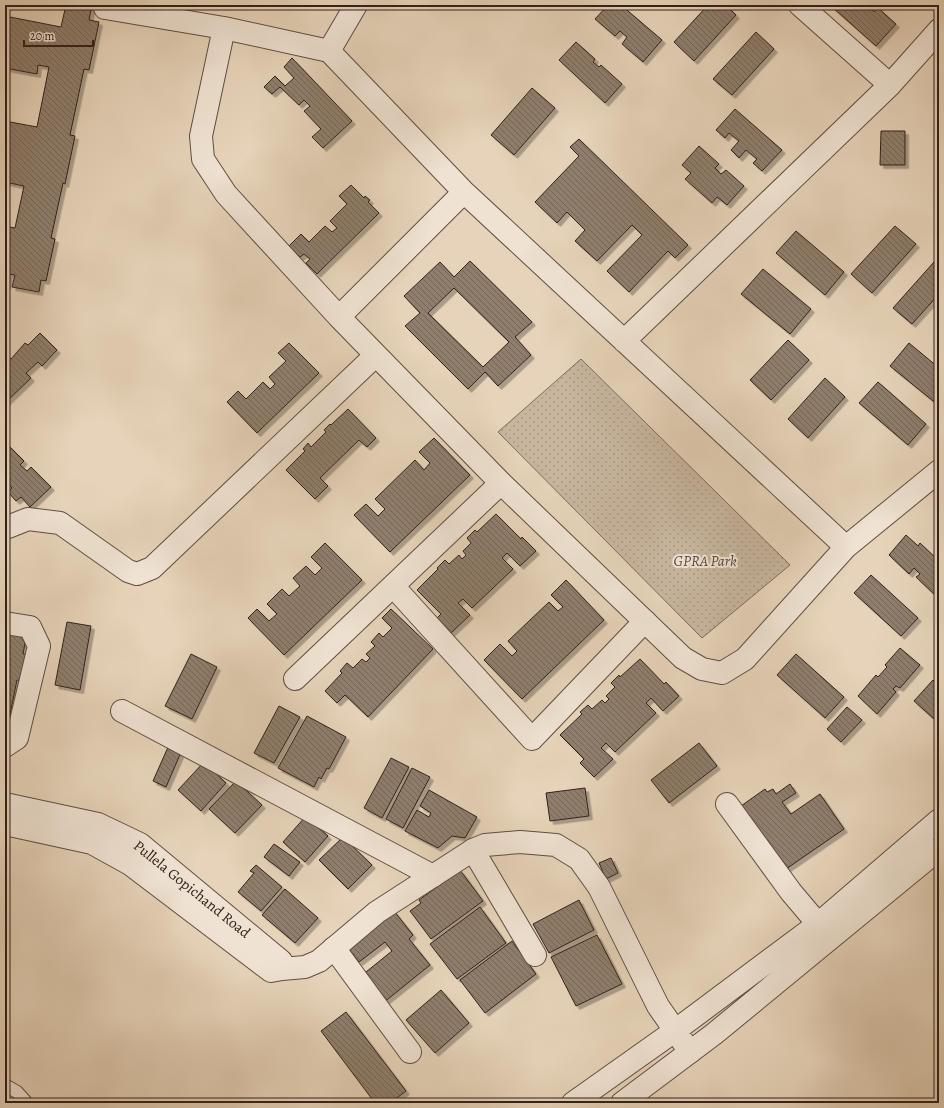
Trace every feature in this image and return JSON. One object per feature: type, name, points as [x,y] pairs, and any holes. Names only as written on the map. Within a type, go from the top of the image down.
[{"type":"street","points":[[329,51],[356,5]]},
{"type":"street","points":[[800,5],[890,85]]},
{"type":"street","points":[[105,8],[224,28],[329,51],[464,192],[846,546]]},
{"type":"street","points":[[224,28],[201,136],[203,159],[226,194],[339,317],[501,483],[683,658],[702,669],[722,673],[745,659],[846,546],[939,471]]},
{"type":"street","points":[[624,341],[890,85],[939,30]]},
{"type":"street","points":[[339,317],[464,192]]},
{"type":"street","points":[[5,524],[8,527],[28,519],[60,523],[128,571],[138,574],[152,568],[376,355]]},
{"type":"street","points":[[295,679],[501,483]]},
{"type":"street","points":[[392,586],[532,739],[645,621]]},
{"type":"street","points":[[5,623],[30,627],[39,646],[17,738],[5,746]]},
{"type":"street","points":[[122,711],[433,876]]},
{"type":"street","name":"Pullela Gopichand Road","points":[[5,804],[98,824],[140,844],[278,967]]},
{"type":"street","points":[[727,804],[792,892],[818,924]]},
{"type":"street","points":[[573,1103],[676,1030],[818,924],[939,820]]},
{"type":"street","name":"Pullela Gopichand Road","points":[[5,824],[92,843],[123,860],[278,967]]},
{"type":"street","points":[[278,967],[305,967],[319,961],[377,912],[473,850],[485,845],[520,842],[556,845],[579,859],[599,887],[658,1006],[690,1052]]},
{"type":"street","points":[[603,1082],[621,1103],[720,1029],[939,849]]},
{"type":"street","points":[[473,850],[535,955]]},
{"type":"street","points":[[334,948],[410,1052]]},
{"type":"lane","points":[[5,1085],[17,1092],[27,1103]]},
{"type":"green space","name":"GPRA Park","points":[[581,359],[790,565],[702,638],[498,432]]},
{"type":"building","points":[[66,5],[92,5],[89,20],[99,22],[89,70],[84,69],[70,135],[75,136],[65,184],[63,183],[51,238],[55,239],[46,281],[41,280],[39,292],[12,287],[15,275],[9,274],[7,286],[5,286],[5,226],[15,228],[24,186],[5,182],[5,121],[37,127],[49,67],[38,65],[37,74],[5,68],[5,16],[61,27]]},
{"type":"building","points":[[608,5],[621,5],[662,40],[643,62],[622,44],[627,37],[620,31],[615,36],[595,19]]},
{"type":"building","points":[[708,5],[726,5],[736,15],[694,61],[674,42]]},
{"type":"building","points":[[834,5],[869,5],[868,6],[874,12],[877,7],[896,24],[876,46],[832,7]]},
{"type":"building","points":[[756,32],[774,49],[732,95],[713,79]]},
{"type":"building","points":[[576,42],[595,59],[593,62],[599,67],[601,65],[622,84],[605,103],[559,60]]},
{"type":"building","points":[[292,58],[352,121],[323,148],[312,137],[321,129],[304,111],[310,106],[304,100],[299,105],[280,87],[272,94],[264,87],[275,76],[285,86],[294,78],[284,67]]},
{"type":"building","points":[[532,88],[555,108],[514,155],[491,135]]},
{"type":"building","points":[[735,109],[782,150],[762,171],[753,163],[757,159],[746,150],[739,158],[731,150],[739,141],[729,133],[725,138],[716,130]]},
{"type":"building","points":[[881,131],[905,131],[905,165],[880,165]]},
{"type":"building","points":[[579,139],[688,245],[675,258],[668,251],[629,292],[607,271],[642,235],[632,225],[597,261],[575,241],[585,230],[567,212],[557,223],[535,202],[579,156],[570,147]]},
{"type":"building","points":[[699,146],[719,164],[715,168],[721,174],[726,170],[744,186],[727,205],[717,197],[712,203],[685,179],[691,173],[682,165]]},
{"type":"building","points":[[351,185],[364,198],[365,196],[370,200],[368,202],[379,213],[317,274],[306,263],[310,259],[304,254],[300,257],[289,246],[301,234],[309,242],[325,226],[332,232],[337,228],[330,221],[347,204],[339,196]]},
{"type":"building","points":[[895,226],[916,244],[872,293],[851,274]]},
{"type":"building","points":[[796,231],[844,272],[825,295],[776,253]]},
{"type":"building","points":[[470,261],[532,322],[515,337],[531,355],[498,386],[485,372],[468,389],[405,326],[420,313],[404,296],[440,262],[454,277]],"holes":[[[454,288],[509,342],[483,367],[428,313]]]},
{"type":"building","points":[[934,262],[939,267],[939,294],[912,324],[893,308]]},
{"type":"building","points":[[763,269],[811,309],[790,334],[741,294]]},
{"type":"building","points":[[40,333],[57,350],[42,366],[38,362],[26,373],[31,378],[5,403],[5,361],[9,357],[11,359],[25,343],[28,345]]},
{"type":"building","points":[[788,340],[809,360],[771,400],[750,380]]},
{"type":"building","points":[[289,343],[319,373],[257,433],[227,402],[238,391],[246,399],[263,382],[270,389],[275,384],[269,377],[286,361],[278,353]]},
{"type":"building","points":[[909,343],[939,368],[938,405],[890,366]]},
{"type":"building","points":[[825,378],[845,397],[808,438],[788,419]]},
{"type":"building","points":[[878,382],[926,424],[908,445],[859,403]]},
{"type":"building","points":[[348,409],[376,438],[367,447],[359,440],[320,478],[328,486],[315,499],[286,470],[305,451],[303,449],[308,443],[311,447],[326,432],[324,430]]},
{"type":"building","points":[[434,438],[470,475],[390,552],[354,515],[366,504],[378,516],[385,509],[375,499],[415,460],[424,470],[430,463],[419,452]]},
{"type":"building","points":[[6,443],[24,461],[20,465],[27,471],[31,467],[51,487],[30,507],[21,497],[16,501],[8,492],[12,488],[5,481]]},
{"type":"building","points":[[496,514],[521,539],[522,537],[536,551],[520,566],[507,553],[502,558],[513,569],[472,608],[463,599],[458,603],[470,615],[451,633],[437,618],[441,614],[417,590],[445,560],[449,564],[459,555],[462,559],[466,555],[463,551],[471,543],[467,538],[475,530],[477,532]]},
{"type":"building","points":[[906,535],[918,546],[920,543],[939,561],[939,593],[936,596],[916,577],[920,574],[914,568],[909,574],[889,555]]},
{"type":"building","points":[[325,543],[362,580],[284,655],[248,618],[257,609],[269,621],[277,614],[267,604],[282,589],[289,596],[300,586],[293,578],[306,566],[315,575],[322,568],[311,557]]},
{"type":"building","points":[[871,575],[918,618],[901,636],[854,593]]},
{"type":"building","points":[[566,580],[604,620],[522,699],[484,660],[500,644],[512,656],[517,651],[508,641],[549,602],[558,611],[563,607],[551,595]]},
{"type":"building","points":[[391,609],[433,649],[368,717],[345,695],[337,703],[325,691],[342,673],[340,671],[347,663],[353,668],[362,659],[366,662],[370,658],[366,654],[375,646],[371,642],[379,633],[383,637],[392,628],[382,618]]},
{"type":"building","points":[[67,622],[91,626],[80,690],[55,685]]},
{"type":"building","points":[[5,633],[26,638],[23,654],[28,655],[23,681],[17,680],[5,739]]},
{"type":"building","points":[[900,648],[920,665],[900,688],[896,686],[893,689],[896,692],[877,714],[858,696],[876,675],[878,677],[887,667],[885,665]]},
{"type":"building","points":[[191,654],[217,667],[192,719],[165,706]]},
{"type":"building","points":[[796,654],[844,697],[825,718],[777,675]]},
{"type":"building","points":[[640,659],[664,684],[666,682],[679,696],[663,711],[651,698],[646,703],[656,713],[615,752],[606,743],[601,748],[613,759],[594,777],[580,763],[584,759],[560,735],[582,714],[580,712],[588,705],[592,709],[602,700],[605,703],[609,699],[606,696],[615,687],[611,683]]},
{"type":"building","points":[[933,680],[939,685],[939,717],[936,715],[934,719],[914,701]]},
{"type":"building","points":[[279,706],[300,717],[274,763],[254,753]]},
{"type":"building","points":[[847,707],[862,720],[841,742],[827,729]]},
{"type":"building","points":[[307,716],[346,737],[329,769],[327,768],[321,779],[319,777],[314,787],[278,768]]},
{"type":"building","points":[[699,743],[717,766],[669,803],[651,780]]},
{"type":"building","points":[[169,745],[182,750],[166,787],[153,781]]},
{"type":"building","points":[[391,758],[409,767],[382,818],[364,808]]},
{"type":"building","points":[[204,762],[226,783],[201,811],[178,790]]},
{"type":"building","points":[[412,768],[430,777],[403,828],[386,819]]},
{"type":"building","points":[[236,781],[262,805],[235,833],[209,809]]},
{"type":"building","points":[[790,784],[796,793],[782,802],[791,814],[820,794],[844,829],[786,869],[741,806],[765,789],[767,792],[773,789],[776,794]]},
{"type":"building","points":[[585,788],[589,816],[550,821],[546,793]]},
{"type":"building","points":[[429,790],[477,817],[465,838],[452,836],[438,848],[405,831],[417,810],[429,817],[431,813],[420,806]]},
{"type":"building","points":[[306,816],[328,836],[305,862],[283,842]]},
{"type":"building","points":[[343,837],[372,865],[348,889],[319,860]]},
{"type":"building","points":[[274,844],[300,862],[289,876],[264,857]]},
{"type":"building","points":[[611,858],[618,873],[606,879],[599,863]]},
{"type":"building","points":[[256,865],[282,887],[261,911],[238,892],[254,873],[250,871]]},
{"type":"building","points":[[460,870],[483,901],[431,939],[410,911],[421,903],[419,900]]},
{"type":"building","points":[[285,889],[318,918],[295,943],[262,915]]},
{"type":"building","points":[[579,900],[594,930],[549,953],[533,924]]},
{"type":"building","points":[[480,907],[506,943],[457,979],[430,944]]},
{"type":"building","points":[[394,911],[413,935],[409,939],[430,965],[383,1003],[361,976],[392,951],[385,942],[359,962],[347,947]]},
{"type":"building","points":[[597,935],[622,984],[576,1006],[551,957]]},
{"type":"building","points":[[512,941],[536,974],[485,1013],[460,980]]},
{"type":"building","points":[[441,990],[469,1023],[435,1053],[406,1020]]},
{"type":"building","points":[[346,1012],[406,1091],[390,1103],[375,1103],[321,1031]]}]
